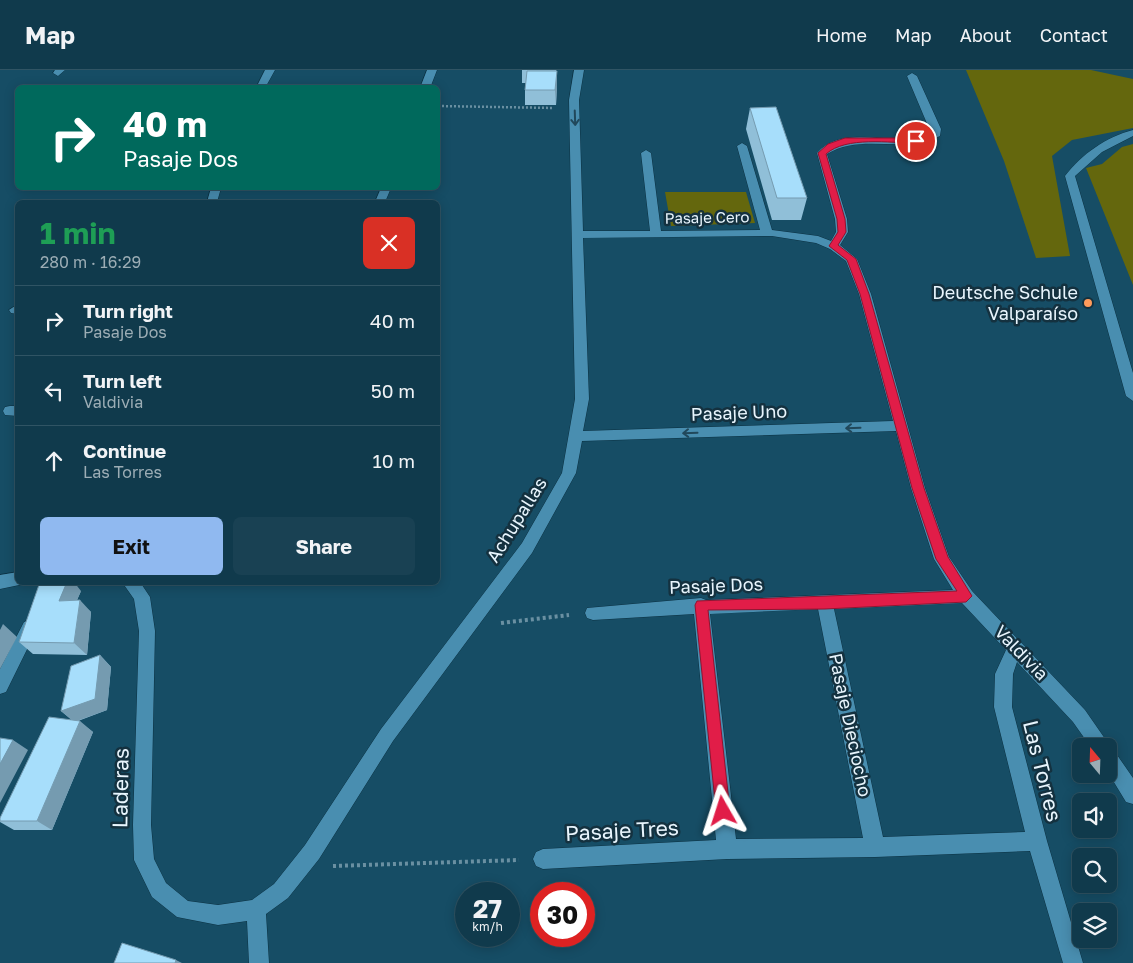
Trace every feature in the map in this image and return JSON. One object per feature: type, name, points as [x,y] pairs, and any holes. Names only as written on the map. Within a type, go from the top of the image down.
[{"type":"street","points":[[262,85],[270,70]]},
{"type":"street","points":[[426,85],[432,70]]},
{"type":"street","name":"Achupallas","points":[[256,909],[281,891],[300,867],[387,735],[527,548],[569,473],[582,399],[575,109],[579,70]]},
{"type":"street","points":[[902,426],[855,268],[851,259],[834,246],[842,232],[841,219],[822,153],[831,146],[845,140],[916,141],[930,139],[936,134],[936,130],[912,76]]},
{"type":"street","points":[[1133,133],[1101,146],[1084,159],[1070,176],[1133,396]]},
{"type":"street","points":[[742,146],[767,233]]},
{"type":"street","points":[[646,153],[656,234]]},
{"type":"street","name":"Pasaje Cero","points":[[579,235],[767,233],[818,240],[834,246]]},
{"type":"street","name":"Pasaje Uno","points":[[577,436],[902,426]]},
{"type":"street","name":"Valdivia","points":[[902,426],[918,488],[942,559],[966,596],[1079,716],[1095,738]]},
{"type":"street","points":[[0,582],[15,580]]},
{"type":"street","name":"Laderas","points":[[132,585],[142,597],[147,631],[142,825],[144,860],[159,890],[184,910],[218,915],[256,909]]},
{"type":"street","name":"Pasaje Dos","points":[[593,613],[701,605],[825,603],[966,596]]},
{"type":"street","name":"Pasaje Dieciocho","points":[[825,603],[875,847]]},
{"type":"street","points":[[701,605],[727,849]]},
{"type":"street","points":[[0,686],[39,608]]},
{"type":"street","name":"Las Torres","points":[[1014,647],[1004,674],[1003,707],[1037,841],[1072,963]]},
{"type":"street","points":[[1118,772],[1133,795]]},
{"type":"street","name":"Pasaje Tres","points":[[543,859],[727,849],[875,847],[1037,841]]},
{"type":"street","points":[[256,909],[259,963]]},
{"type":"path","points":[[440,106],[575,109]]},
{"type":"path","points":[[468,627],[593,613]]},
{"type":"path","name":"Pasaje Tres","points":[[300,867],[543,859]]},
{"type":"shaded area","points":[[966,70],[1091,70],[1133,79],[1133,128],[1072,140],[1052,156],[1070,256],[1036,258],[1004,161]]},
{"type":"shaded area","points":[[1133,144],[1133,285],[1086,168],[1102,164],[1122,147]]},
{"type":"shaded area","points":[[665,192],[746,192],[755,223],[671,226]]},
{"type":"building","points":[[527,71],[557,71],[555,90],[525,90]]},
{"type":"building","points":[[776,107],[807,198],[777,198],[750,108]]},
{"type":"building","points":[[39,585],[66,585],[59,601],[80,600],[74,643],[19,642]]},
{"type":"building","points":[[100,655],[95,699],[61,711],[71,666]]},
{"type":"building","points":[[49,717],[80,721],[37,821],[0,821],[0,818]]},
{"type":"building","points":[[0,738],[13,740],[0,764]]},
{"type":"building","points":[[122,943],[176,960],[175,963],[114,963]]},
{"type":"place","name":"Deutsche Schule Valparaíso","points":[[1088,303]]},
{"type":"route","points":[[723,811],[701,605],[825,603],[966,596],[942,559],[918,488],[864,294],[851,259],[834,246],[842,232],[841,219],[822,153],[831,146],[845,140],[916,141]]}]
